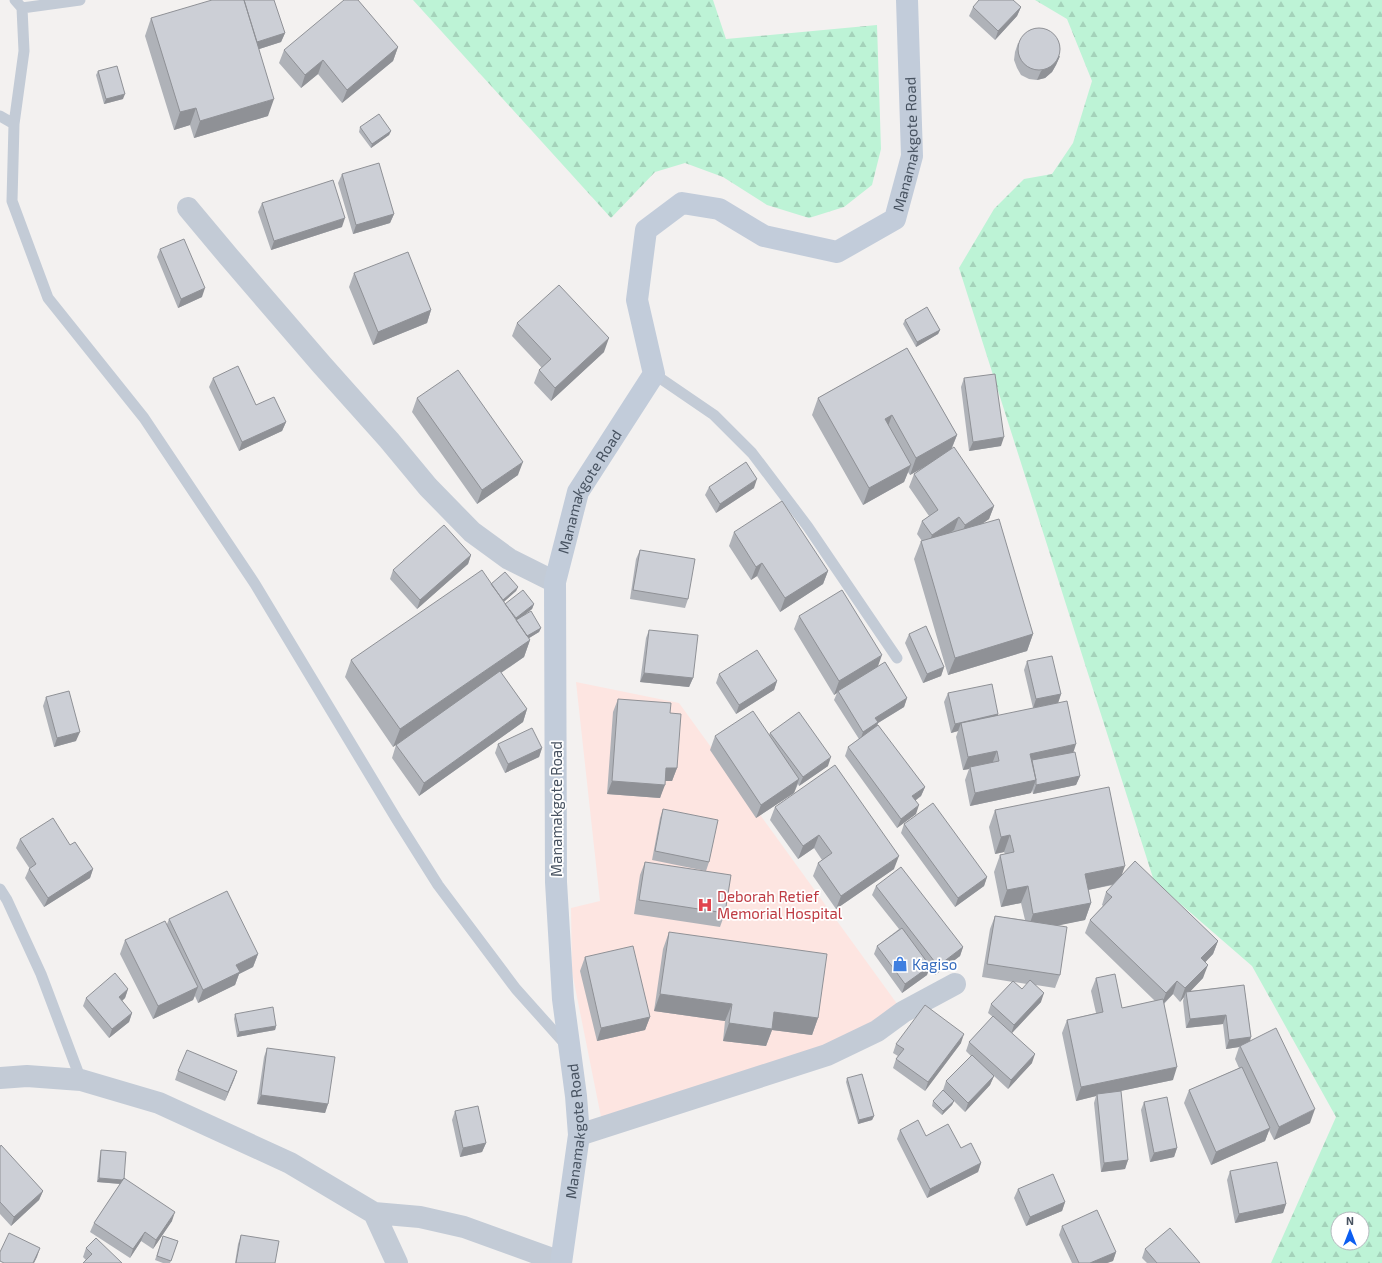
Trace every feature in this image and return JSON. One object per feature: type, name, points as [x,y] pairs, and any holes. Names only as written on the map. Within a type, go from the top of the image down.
[{"type":"street","name":"Manamakgote Road","points":[[561,1262],[579,1135],[571,1051],[563,999],[556,882],[555,582],[578,492],[654,374],[637,300],[646,230],[682,203],[719,209],[764,236],[837,252],[895,219],[912,156],[907,0]]},
{"type":"street","points":[[188,208],[312,354],[444,504],[472,532],[509,559],[555,582]]},
{"type":"street","points":[[579,1135],[827,1055],[877,1031],[903,1012],[955,984]]},
{"type":"street","points":[[0,1078],[27,1076],[81,1080],[159,1103],[290,1163],[374,1213],[420,1217],[464,1228],[561,1262]]},
{"type":"street","points":[[374,1213],[397,1263]]},
{"type":"lane","points":[[80,0],[18,4],[24,51],[14,124],[12,201],[48,298],[144,418],[255,584],[397,820],[438,885],[516,989],[571,1051]]},
{"type":"lane","points":[[0,116],[14,124]]},
{"type":"lane","points":[[654,374],[714,415],[752,453],[808,527],[897,658]]},
{"type":"lane","points":[[0,889],[7,900],[41,974],[81,1080]]},
{"type":"shaded area","name":"Deborah Retief Memorial Hospital","points":[[576,682],[679,703],[903,1012],[877,1031],[603,1127],[572,972],[571,908],[600,901]]},
{"type":"green space","points":[[413,0],[713,0],[726,39],[877,25],[881,149],[872,185],[844,207],[809,218],[767,205],[723,177],[685,163],[655,172],[611,218]]},
{"type":"green space","points":[[1035,0],[1382,0],[1382,1263],[1271,1263],[1336,1117],[1252,966],[1154,881],[959,268],[994,209],[1024,179],[1052,174],[1073,143],[1092,81],[1067,19]]},
{"type":"building","points":[[212,0],[244,0],[274,99],[200,121],[196,108],[180,112],[151,18]]},
{"type":"building","points":[[244,0],[274,0],[285,33],[257,42]]},
{"type":"building","points":[[344,0],[358,0],[398,47],[347,90],[323,60],[305,75],[284,50]]},
{"type":"building","points":[[979,0],[1013,0],[1021,7],[998,31],[973,7]]},
{"type":"building","points":[[1035,28],[1043,28],[1051,31],[1057,37],[1060,49],[1057,61],[1051,67],[1043,70],[1035,70],[1027,67],[1021,61],[1018,53],[1018,45],[1021,37],[1027,31]]},
{"type":"building","points":[[117,66],[125,94],[106,99],[98,71]]},
{"type":"building","points":[[379,114],[391,131],[372,144],[360,127]]},
{"type":"building","points":[[379,163],[394,214],[356,225],[342,174]]},
{"type":"building","points":[[333,180],[345,218],[274,241],[262,203]]},
{"type":"building","points":[[184,239],[205,288],[181,299],[160,249]]},
{"type":"building","points":[[408,252],[431,310],[378,332],[354,273]]},
{"type":"building","points":[[559,285],[609,338],[555,388],[539,370],[551,359],[517,323]]},
{"type":"building","points":[[927,307],[940,330],[917,342],[905,320]]},
{"type":"building","points":[[907,348],[957,435],[916,458],[892,415],[885,419],[911,465],[869,488],[818,398]]},
{"type":"building","points":[[238,366],[256,405],[274,397],[286,422],[242,442],[213,378]]},
{"type":"building","points":[[458,370],[523,462],[482,490],[417,398]]},
{"type":"building","points":[[995,374],[1004,437],[973,442],[964,378]]},
{"type":"building","points":[[954,447],[994,506],[965,525],[959,517],[932,535],[922,521],[938,510],[914,474]]},
{"type":"building","points":[[746,462],[757,479],[720,504],[709,487]]},
{"type":"building","points":[[782,501],[828,571],[785,598],[762,563],[756,567],[734,532]]},
{"type":"building","points":[[999,519],[1033,634],[955,658],[921,541]]},
{"type":"building","points":[[444,525],[471,555],[420,600],[393,570]]},
{"type":"building","points":[[640,550],[695,559],[688,599],[633,590]]},
{"type":"building","points":[[482,570],[530,640],[400,729],[351,660]]},
{"type":"building","points":[[505,572],[518,587],[503,600],[491,584]]},
{"type":"building","points":[[523,590],[534,604],[516,618],[505,604]]},
{"type":"building","points":[[842,590],[882,655],[839,681],[799,616]]},
{"type":"building","points":[[531,611],[541,628],[527,636],[516,620]]},
{"type":"building","points":[[926,626],[944,667],[927,674],[909,634]]},
{"type":"building","points":[[649,630],[698,635],[693,678],[644,673]]},
{"type":"building","points":[[757,650],[777,681],[739,705],[719,674]]},
{"type":"building","points":[[1052,656],[1061,694],[1036,699],[1027,661]]},
{"type":"building","points":[[885,662],[907,698],[875,718],[878,722],[863,732],[838,691]]},
{"type":"building","points":[[500,671],[527,709],[424,783],[396,745]]},
{"type":"building","points":[[992,684],[998,714],[955,724],[948,693]]},
{"type":"building","points":[[69,691],[80,732],[57,738],[46,697]]},
{"type":"building","points":[[618,699],[671,703],[670,713],[681,714],[677,768],[666,768],[665,785],[612,781]]},
{"type":"building","points":[[1067,701],[1076,744],[1030,754],[1036,780],[975,793],[970,767],[999,761],[997,751],[968,757],[961,723]]},
{"type":"building","points":[[753,711],[799,779],[761,805],[715,736]]},
{"type":"building","points":[[799,712],[831,757],[803,777],[770,733]]},
{"type":"building","points":[[878,725],[925,787],[912,796],[919,805],[901,819],[848,747]]},
{"type":"building","points":[[532,728],[542,748],[508,764],[498,744]]},
{"type":"building","points":[[1075,752],[1080,776],[1036,785],[1032,760]]},
{"type":"building","points":[[835,765],[899,856],[841,896],[818,863],[832,853],[819,835],[803,846],[775,807]]},
{"type":"building","points":[[1109,787],[1125,866],[1085,874],[1091,903],[1033,914],[1028,886],[1007,890],[1000,855],[1014,852],[1010,835],[1001,837],[995,810]]},
{"type":"building","points":[[933,803],[987,877],[958,898],[904,824]]},
{"type":"building","points":[[663,809],[718,820],[709,862],[655,851]]},
{"type":"building","points":[[53,818],[70,845],[75,842],[93,869],[48,898],[29,869],[36,864],[20,839]]},
{"type":"building","points":[[1135,861],[1218,941],[1201,958],[1208,965],[1185,988],[1177,981],[1166,993],[1090,920],[1112,897],[1106,892]]},
{"type":"building","points":[[645,862],[731,875],[725,913],[639,900]]},
{"type":"building","points":[[901,867],[963,947],[938,966],[876,886]]},
{"type":"building","points":[[227,891],[258,954],[236,965],[240,972],[203,990],[169,919]]},
{"type":"building","points":[[995,916],[1067,927],[1060,975],[987,964]]},
{"type":"building","points":[[165,921],[198,987],[158,1006],[125,940]]},
{"type":"building","name":"Kagiso","points":[[902,928],[930,966],[905,984],[877,946]]},
{"type":"building","points":[[669,932],[827,954],[818,1018],[774,1012],[772,1029],[729,1023],[732,1004],[660,994]]},
{"type":"building","points":[[633,946],[650,1017],[601,1028],[585,957]]},
{"type":"building","points":[[115,973],[128,989],[119,997],[132,1013],[112,1029],[86,998]]},
{"type":"building","points":[[1115,974],[1122,1008],[1163,999],[1177,1067],[1081,1087],[1067,1020],[1103,1012],[1096,978]]},
{"type":"building","points":[[1030,980],[1044,993],[1014,1025],[991,1004],[1013,981],[1022,989]]},
{"type":"building","points":[[1244,985],[1251,1037],[1229,1040],[1226,1015],[1190,1019],[1186,992]]},
{"type":"building","points":[[925,1005],[964,1034],[928,1082],[896,1059],[904,1049],[896,1044]]},
{"type":"building","points":[[273,1007],[276,1026],[239,1032],[235,1014]]},
{"type":"building","points":[[993,1016],[1035,1054],[1011,1080],[969,1042]]},
{"type":"building","points":[[1276,1028],[1315,1109],[1279,1127],[1240,1046]]},
{"type":"building","points":[[267,1048],[335,1057],[328,1104],[261,1095]]},
{"type":"building","points":[[187,1050],[237,1071],[228,1092],[178,1071]]},
{"type":"building","points":[[972,1055],[994,1076],[968,1103],[946,1081]]},
{"type":"building","points":[[1242,1067],[1270,1128],[1216,1152],[1189,1090]]},
{"type":"building","points":[[862,1074],[874,1116],[859,1120],[847,1078]]},
{"type":"building","points":[[943,1090],[954,1101],[943,1111],[933,1101]]},
{"type":"building","points":[[1121,1091],[1128,1160],[1104,1163],[1097,1094]]},
{"type":"building","points":[[1167,1097],[1177,1148],[1154,1153],[1144,1102]]},
{"type":"building","points":[[478,1106],[486,1143],[463,1148],[455,1111]]},
{"type":"building","points":[[918,1120],[926,1136],[948,1124],[961,1148],[971,1143],[981,1163],[930,1189],[900,1130]]},
{"type":"building","points":[[1,1145],[43,1191],[14,1217],[0,1202]]},
{"type":"building","points":[[101,1150],[126,1152],[124,1179],[99,1178]]},
{"type":"building","points":[[1277,1162],[1286,1204],[1239,1214],[1230,1171]]},
{"type":"building","points":[[1053,1174],[1065,1202],[1030,1217],[1018,1189]]},
{"type":"building","points":[[124,1178],[175,1212],[156,1240],[145,1232],[133,1249],[94,1223]]},
{"type":"building","points":[[1097,1210],[1116,1252],[1090,1263],[1079,1263],[1062,1226]]},
{"type":"building","points":[[1170,1228],[1200,1263],[1157,1263],[1145,1249]]},
{"type":"building","points":[[9,1233],[40,1248],[33,1263],[4,1263],[0,1261],[0,1252]]},
{"type":"building","points":[[241,1235],[279,1241],[275,1263],[236,1263]]},
{"type":"building","points":[[163,1236],[178,1241],[171,1261],[157,1256]]},
{"type":"building","points":[[96,1238],[122,1263],[83,1263],[92,1254],[86,1248]]},
{"type":"place","name":"Deborah Retief Memorial Hospital","points":[[705,905]]},
{"type":"place","name":"Kagiso","points":[[900,964]]}]
